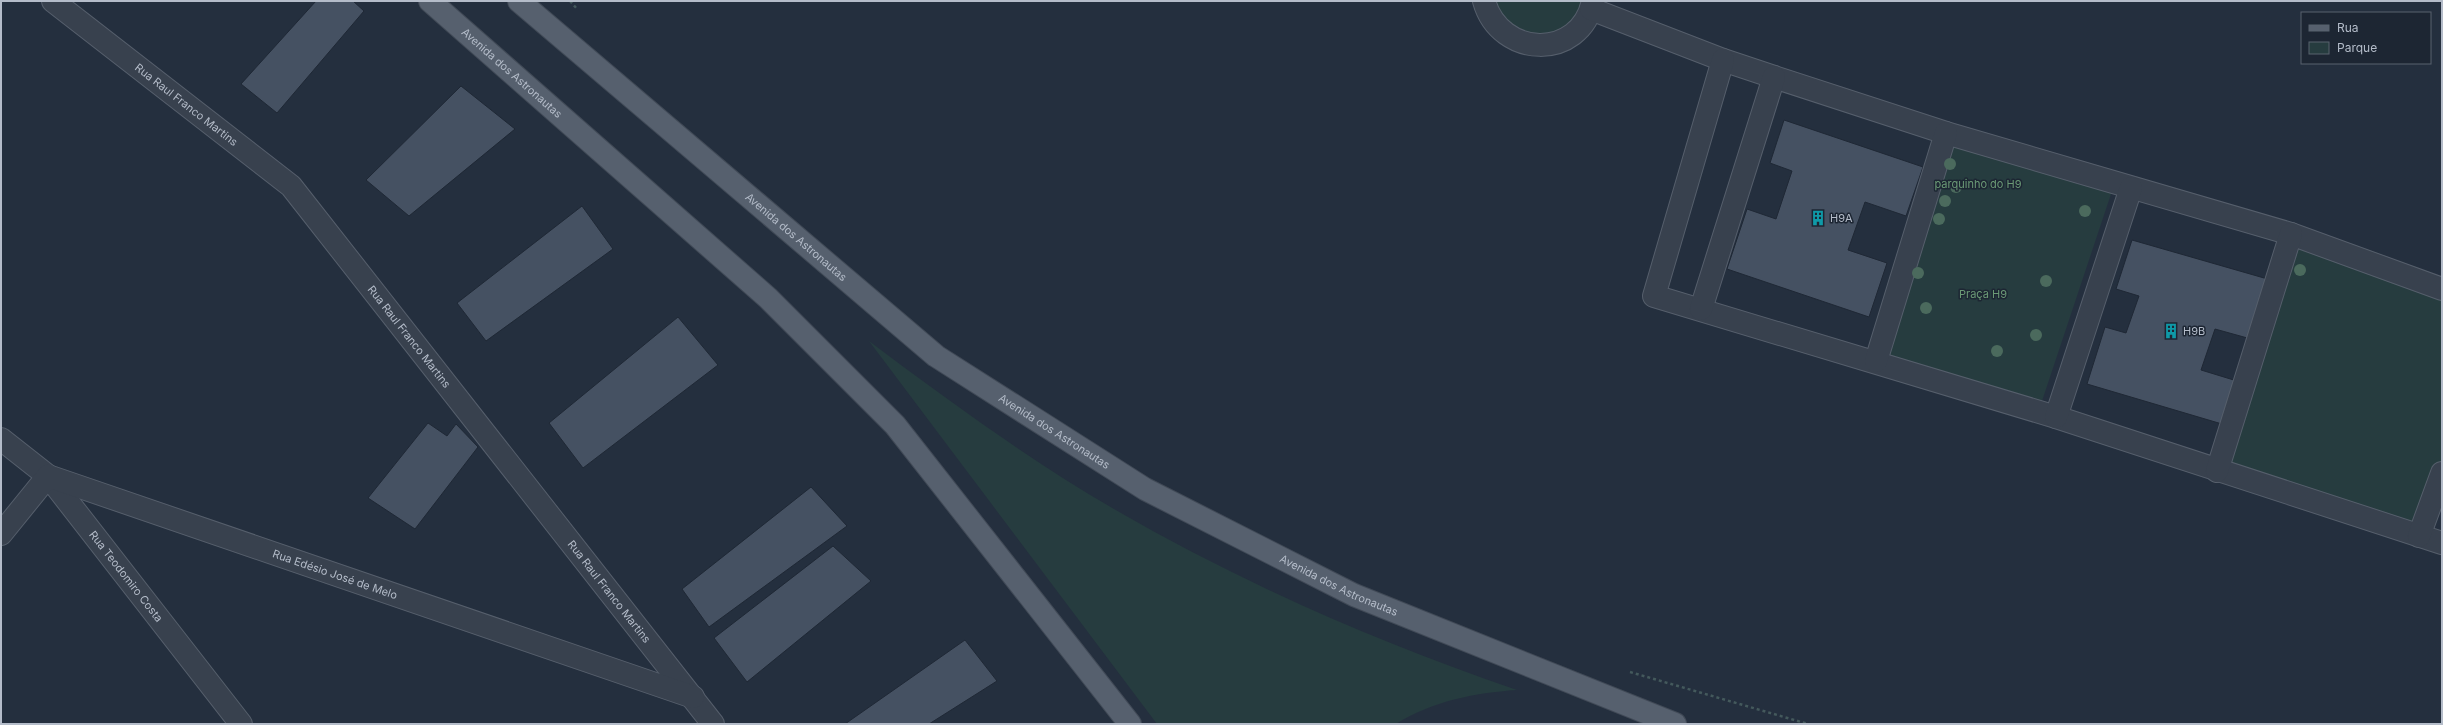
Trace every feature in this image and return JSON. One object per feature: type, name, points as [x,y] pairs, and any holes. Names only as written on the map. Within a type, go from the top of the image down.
[{"type":"main road","name":"Avenida dos Astronautas","points":[[430,1],[768,298],[895,425],[1130,724]]},
{"type":"main road","name":"Avenida dos Astronautas","points":[[519,1],[936,356],[1145,489],[1354,595],[1676,724]]},
{"type":"street","name":"Rua Raul Franco Martins","points":[[53,1],[292,186],[713,724]]},
{"type":"street","points":[[1484,1],[1487,12],[1498,28],[1514,40],[1526,45],[1553,44],[1565,39],[1576,31],[1592,5],[1723,60],[1946,133],[2291,234],[2442,289]]},
{"type":"street","points":[[1723,60],[1654,296],[1876,361],[2056,417],[2217,471],[2442,543]]},
{"type":"street","points":[[1701,309],[1774,77]]},
{"type":"street","points":[[1876,361],[1946,133]]},
{"type":"street","points":[[2056,417],[2131,188]]},
{"type":"street","points":[[2217,471],[2291,234]]},
{"type":"street","name":"Rua Teodomiro Costa","points":[[1,439],[48,476],[241,724]]},
{"type":"street","points":[[2419,536],[2442,473]]},
{"type":"street","name":"Rua Edésio José de Melo","points":[[48,476],[693,697]]},
{"type":"street","points":[[1,534],[48,476]]},
{"type":"path","points":[[570,1],[580,13]]},
{"type":"path","points":[[1622,670],[1808,724]]},
{"type":"green space","points":[[1491,1],[1585,1],[1577,14],[1563,30],[1556,33],[1538,34],[1512,30]]},
{"type":"green space","name":"Praça H9","points":[[1949,125],[2116,179],[2036,419],[1863,364]]},
{"type":"green space","points":[[2292,229],[2442,282],[2442,462],[2415,540],[2207,473]]},
{"type":"green space","points":[[869,341],[1020,450],[1082,490],[1162,536],[1211,562],[1311,609],[1413,652],[1517,690],[1485,693],[1439,704],[1424,709],[1396,724],[1157,724]]},
{"type":"building","points":[[316,1],[353,1],[364,11],[277,113],[241,84]]},
{"type":"building","points":[[461,86],[515,129],[409,216],[366,180]]},
{"type":"building","name":"H9A","points":[[1784,120],[1923,167],[1906,216],[1865,202],[1848,250],[1887,263],[1869,317],[1727,269],[1747,209],[1776,219],[1792,171],[1770,163]]},
{"type":"building","points":[[582,206],[613,249],[486,341],[457,303]]},
{"type":"building","name":"H9B","points":[[2132,240],[2271,280],[2251,339],[2215,329],[2201,370],[2237,381],[2222,424],[2087,384],[2105,327],[2126,333],[2139,296],[2116,289]]},
{"type":"building","points":[[678,317],[718,365],[583,468],[549,423]]},
{"type":"building","points":[[428,423],[447,436],[456,424],[478,447],[415,529],[368,498]]},
{"type":"building","points":[[811,487],[847,526],[709,627],[682,589]]},
{"type":"building","points":[[833,546],[871,581],[747,682],[714,638]]},
{"type":"building","points":[[965,640],[997,681],[929,724],[845,724]]},
{"type":"place","name":"H9A","points":[[1818,218]]},
{"type":"place","name":"H9B","points":[[2171,331]]},
{"type":"park label","name":"parquinho do H9","points":[[1978,184]]}]
